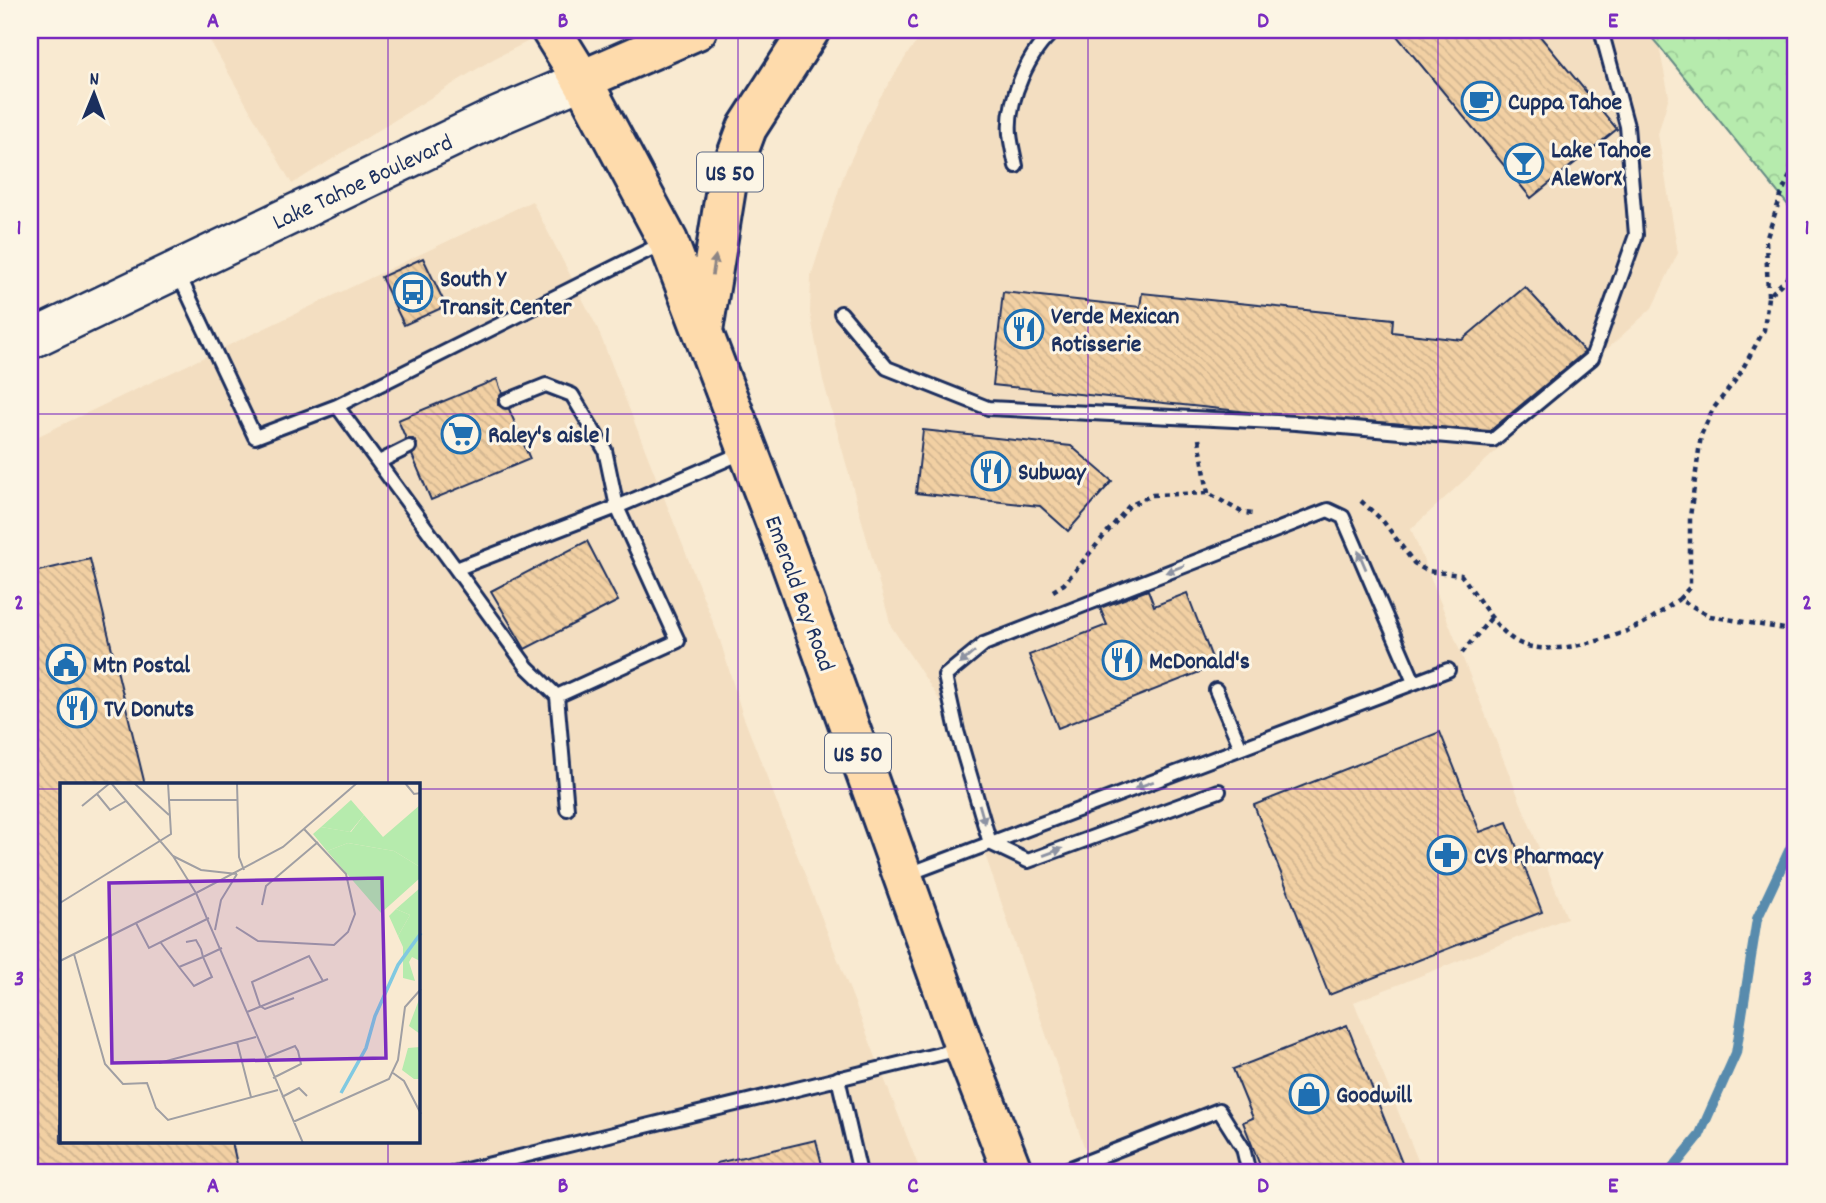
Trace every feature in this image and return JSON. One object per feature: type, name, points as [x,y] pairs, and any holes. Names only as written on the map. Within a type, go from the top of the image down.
[{"type":"main road","name":"Emerald Bay Road","points":[[551,30],[582,80],[668,241],[748,450],[964,1048],[1013,1173]]},
{"type":"main road","name":"Lake Tahoe Boulevard","points":[[30,340],[498,116],[697,30]]},
{"type":"main road","name":"US 50","points":[[703,333],[727,182],[747,128],[810,30]]},
{"type":"lane","points":[[1016,166],[1009,131],[1018,82],[1044,39],[1055,30]]},
{"type":"lane","points":[[841,313],[887,368],[988,408],[1195,418],[1493,440],[1592,358],[1636,235],[1627,126],[1601,30]]},
{"type":"lane","points":[[177,270],[255,437],[337,406],[583,280],[668,241]]},
{"type":"lane","points":[[506,401],[546,384],[572,395],[605,450],[617,507],[678,641],[557,696]]},
{"type":"lane","points":[[337,406],[527,667],[557,696],[567,809]]},
{"type":"lane","points":[[379,462],[409,447]]},
{"type":"lane","points":[[456,569],[617,507],[748,450]]},
{"type":"lane","points":[[1219,791],[1028,861],[990,843],[957,731],[945,676],[984,643],[1328,510],[1343,517],[1415,682]]},
{"type":"lane","points":[[902,876],[1448,670]]},
{"type":"lane","points":[[1216,690],[1241,748]]},
{"type":"lane","points":[[454,1173],[964,1048]]},
{"type":"lane","points":[[838,1078],[860,1173]]},
{"type":"lane","points":[[1058,1173],[1219,1110],[1243,1147],[1249,1173]]},
{"type":"path","points":[[1351,496],[1383,520],[1414,563],[1427,571],[1461,575],[1491,618],[1513,640],[1530,647],[1559,648],[1608,638],[1644,623],[1679,599],[1690,587],[1690,517],[1701,435],[1713,409],[1738,377],[1764,330],[1768,297],[1766,240],[1783,190],[1796,163]]},
{"type":"path","points":[[1768,297],[1796,269]]},
{"type":"path","points":[[1195,418],[1208,493]]},
{"type":"path","points":[[1043,598],[1064,584],[1129,506],[1152,495],[1208,493],[1243,513],[1262,514]]},
{"type":"path","points":[[1679,599],[1710,615],[1796,631]]},
{"type":"path","points":[[1448,670],[1491,618]]},
{"type":"shaded area","points":[[204,30],[551,30],[493,59],[292,184]]},
{"type":"shaded area","points":[[928,30],[1645,30],[1659,46],[1669,96],[1658,134],[1678,253],[1652,308],[1411,529],[1567,918],[1354,1002],[1423,1173],[1093,1173],[971,813],[946,710],[891,626],[823,380],[810,313],[811,276],[844,174],[879,99],[910,50]]},
{"type":"shaded area","points":[[532,201],[597,327],[720,640],[742,713],[921,1173],[30,1173],[30,440]]},
{"type":"green space","points":[[1645,30],[1796,30],[1796,215],[1659,46]]},
{"type":"building","points":[[1392,30],[1535,30],[1617,129],[1531,198]]},
{"type":"building","name":"South Y Transit Center","points":[[423,258],[446,306],[404,325],[381,277]]},
{"type":"building","points":[[1525,287],[1585,352],[1490,431],[1249,412],[993,385],[1003,292],[1140,307],[1142,293],[1393,319],[1392,332],[1462,340]]},
{"type":"building","name":"Raley's aisle 1","points":[[497,379],[502,393],[498,405],[509,409],[530,459],[431,500],[412,455],[417,444],[413,439],[406,439],[398,420]]},
{"type":"building","points":[[923,430],[1071,446],[1112,481],[1068,531],[1040,506],[916,493]]},
{"type":"building","points":[[587,541],[618,601],[525,649],[491,591]]},
{"type":"building","points":[[90,559],[145,783],[60,783],[60,1144],[232,1144],[239,1173],[36,1173],[30,1147],[30,573]]},
{"type":"building","name":"McDonald's","points":[[1148,590],[1154,606],[1187,593],[1215,666],[1058,728],[1029,655],[1107,625],[1100,608]]},
{"type":"building","name":"CVS Pharmacy","points":[[1440,732],[1480,832],[1507,822],[1542,912],[1329,995],[1254,805]]},
{"type":"building","name":"Goodwill","points":[[1347,1025],[1406,1173],[1263,1173],[1243,1122],[1253,1118],[1233,1069]]},
{"type":"building","points":[[816,1140],[824,1173],[718,1173],[717,1163]]},
{"type":"waterway","points":[[1669,1173],[1699,1136],[1736,1053],[1757,919],[1796,836]]},
{"type":"place","name":"Cuppa Tahoe","points":[[1481,101]]},
{"type":"place","name":"Lake Tahoe AleWorX","points":[[1524,163]]},
{"type":"place","name":"South Y Transit Center","points":[[413,292]]},
{"type":"place","name":"Verde Mexican Rotisserie","points":[[1024,329]]},
{"type":"place","name":"Raley's aisle 1","points":[[461,434]]},
{"type":"place","name":"Subway","points":[[991,471]]},
{"type":"place","name":"McDonald's","points":[[1122,660]]},
{"type":"place","name":"Mtn Postal","points":[[66,664]]},
{"type":"place","name":"TV Donuts","points":[[77,708]]},
{"type":"place","name":"CVS Pharmacy","points":[[1447,855]]},
{"type":"place","name":"Goodwill","points":[[1309,1094]]}]
